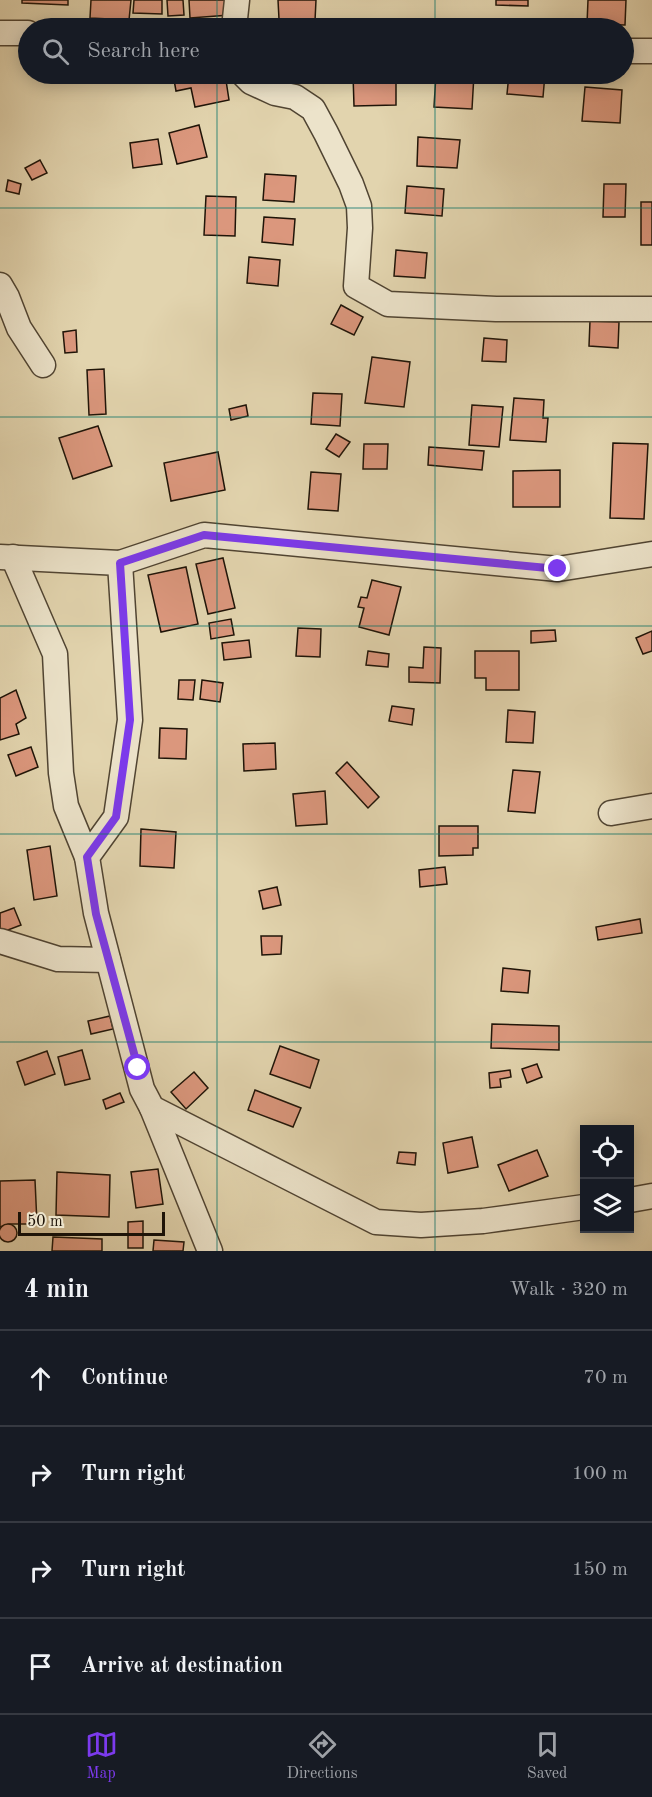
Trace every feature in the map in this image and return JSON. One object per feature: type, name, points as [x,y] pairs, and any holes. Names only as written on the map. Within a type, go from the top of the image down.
[{"type":"street","points":[[235,18],[237,0]]},
{"type":"street","points":[[0,33],[18,33]]},
{"type":"street","points":[[634,51],[652,51]]},
{"type":"street","points":[[257,84],[275,93],[295,97],[313,109],[351,184],[358,206],[360,228],[356,286],[388,304],[496,309],[652,309]]},
{"type":"street","points":[[0,285],[19,328],[43,365]]},
{"type":"street","points":[[210,1251],[152,1108],[142,1089],[96,914],[87,857],[66,806],[61,773],[55,654],[6,557],[120,563],[204,535],[558,569],[652,554]]},
{"type":"street","points":[[87,857],[116,817],[130,720],[120,563]]},
{"type":"street","points":[[611,813],[652,806]]},
{"type":"street","points":[[0,941],[58,959],[108,960]]},
{"type":"street","points":[[152,1108],[376,1222],[420,1225],[483,1221],[580,1208]]},
{"type":"street","points":[[634,1199],[652,1196]]},
{"type":"building","points":[[22,0],[68,0],[68,5],[22,3]]},
{"type":"building","points":[[91,0],[131,0],[129,18],[90,18]]},
{"type":"building","points":[[134,0],[162,0],[162,14],[133,13]]},
{"type":"building","points":[[167,0],[183,0],[184,15],[168,16]]},
{"type":"building","points":[[189,0],[229,0],[230,15],[190,18]]},
{"type":"building","points":[[278,0],[316,0],[315,18],[279,18]]},
{"type":"building","points":[[496,0],[528,0],[528,6],[496,5]]},
{"type":"building","points":[[588,0],[626,0],[625,18],[587,18]]},
{"type":"building","points":[[175,84],[227,84],[229,100],[195,107],[191,88],[176,91]]},
{"type":"building","points":[[353,84],[396,84],[396,105],[354,106]]},
{"type":"building","points":[[435,84],[473,84],[472,109],[434,107]]},
{"type":"building","points":[[508,84],[544,84],[543,97],[507,94]]},
{"type":"building","points":[[585,87],[622,90],[620,123],[582,121]]},
{"type":"building","points":[[199,125],[207,157],[177,164],[169,133]]},
{"type":"building","points":[[418,137],[460,140],[457,168],[417,166]]},
{"type":"building","points":[[158,139],[162,164],[133,168],[130,143]]},
{"type":"building","points":[[40,160],[47,173],[32,180],[25,168]]},
{"type":"building","points":[[265,174],[296,176],[294,202],[263,200]]},
{"type":"building","points":[[8,180],[21,184],[19,194],[6,191]]},
{"type":"building","points":[[604,184],[626,184],[625,217],[603,217]]},
{"type":"building","points":[[407,186],[444,189],[442,216],[405,213]]},
{"type":"building","points":[[206,196],[236,197],[235,236],[204,235]]},
{"type":"building","points":[[641,202],[652,202],[652,245],[641,245]]},
{"type":"building","points":[[264,217],[295,219],[293,245],[262,242]]},
{"type":"building","points":[[396,250],[427,253],[425,278],[394,276]]},
{"type":"building","points":[[249,257],[280,260],[278,286],[247,283]]},
{"type":"building","points":[[341,305],[363,317],[354,335],[331,324]]},
{"type":"building","points":[[590,321],[619,322],[618,348],[589,346]]},
{"type":"building","points":[[76,330],[77,352],[65,353],[63,332]]},
{"type":"building","points":[[484,338],[507,340],[506,362],[482,361]]},
{"type":"building","points":[[372,357],[410,362],[404,407],[365,403]]},
{"type":"building","points":[[104,369],[106,414],[89,415],[87,370]]},
{"type":"building","points":[[313,393],[342,394],[340,426],[311,424]]},
{"type":"building","points":[[514,398],[544,400],[543,418],[548,418],[546,442],[510,440]]},
{"type":"building","points":[[246,405],[248,416],[231,420],[229,409]]},
{"type":"building","points":[[472,405],[503,407],[499,447],[469,445]]},
{"type":"building","points":[[98,426],[112,466],[73,479],[59,438]]},
{"type":"building","points":[[336,434],[350,442],[339,457],[326,449]]},
{"type":"building","points":[[613,443],[648,444],[644,519],[610,518]]},
{"type":"building","points":[[364,444],[388,444],[387,469],[363,469]]},
{"type":"building","points":[[429,447],[484,451],[482,470],[428,465]]},
{"type":"building","points":[[218,452],[225,490],[171,501],[164,463]]},
{"type":"building","points":[[560,470],[560,507],[513,507],[513,471]]},
{"type":"building","points":[[311,472],[341,474],[338,511],[308,509]]},
{"type":"building","points":[[223,558],[235,608],[208,614],[196,564]]},
{"type":"building","points":[[186,567],[198,624],[161,632],[148,575]]},
{"type":"building","points":[[372,580],[401,587],[389,635],[359,627],[364,608],[358,607],[361,597],[367,598]]},
{"type":"building","points":[[231,619],[234,635],[211,639],[209,623]]},
{"type":"building","points":[[298,628],[321,629],[320,657],[296,656]]},
{"type":"building","points":[[555,630],[556,641],[531,643],[531,631]]},
{"type":"building","points":[[652,631],[652,651],[643,654],[636,638]]},
{"type":"building","points":[[249,640],[251,657],[224,660],[222,643]]},
{"type":"building","points":[[424,647],[441,648],[440,683],[409,682],[409,667],[423,668]]},
{"type":"building","points":[[368,651],[389,654],[388,667],[366,665]]},
{"type":"building","points":[[475,651],[519,651],[519,690],[486,690],[486,678],[475,678]]},
{"type":"building","points":[[179,680],[195,680],[193,700],[178,699]]},
{"type":"building","points":[[202,680],[223,683],[220,702],[200,699]]},
{"type":"building","points":[[16,690],[26,718],[16,724],[19,734],[0,740],[0,698]]},
{"type":"building","points":[[392,706],[414,709],[412,725],[389,721]]},
{"type":"building","points":[[508,710],[535,712],[533,743],[506,742]]},
{"type":"building","points":[[160,728],[187,729],[186,759],[159,758]]},
{"type":"building","points":[[275,743],[276,769],[244,771],[243,744]]},
{"type":"building","points":[[31,747],[38,767],[16,776],[8,755]]},
{"type":"building","points":[[347,762],[379,797],[368,808],[336,773]]},
{"type":"building","points":[[513,770],[540,772],[535,813],[508,811]]},
{"type":"building","points":[[325,791],[327,824],[296,826],[293,794]]},
{"type":"building","points":[[439,826],[478,826],[478,848],[473,848],[473,855],[439,856]]},
{"type":"building","points":[[141,829],[176,832],[174,868],[140,866]]},
{"type":"building","points":[[50,846],[57,896],[34,900],[27,850]]},
{"type":"building","points":[[445,867],[447,884],[420,887],[419,870]]},
{"type":"building","points":[[277,887],[281,905],[263,909],[259,891]]},
{"type":"building","points":[[14,908],[21,925],[0,933],[0,913]]},
{"type":"building","points":[[640,919],[642,933],[598,940],[596,927]]},
{"type":"building","points":[[261,936],[282,936],[281,954],[262,955]]},
{"type":"building","points":[[503,968],[530,971],[528,993],[501,991]]},
{"type":"building","points":[[110,1016],[113,1029],[91,1034],[88,1021]]},
{"type":"building","points":[[492,1024],[559,1026],[559,1050],[491,1048]]},
{"type":"building","points":[[280,1046],[319,1060],[310,1088],[270,1074]]},
{"type":"building","points":[[82,1050],[90,1079],[65,1085],[58,1057]]},
{"type":"building","points":[[47,1051],[55,1074],[25,1085],[17,1062]]},
{"type":"building","points":[[537,1064],[542,1077],[527,1083],[522,1069]]},
{"type":"building","points":[[510,1070],[511,1077],[500,1079],[501,1087],[490,1088],[489,1073]]},
{"type":"building","points":[[194,1072],[208,1088],[186,1109],[171,1092]]},
{"type":"building","points":[[255,1090],[301,1108],[293,1127],[248,1110]]},
{"type":"building","points":[[120,1093],[124,1102],[106,1109],[103,1100]]},
{"type":"building","points":[[472,1137],[478,1167],[448,1173],[443,1143]]},
{"type":"building","points":[[537,1150],[548,1176],[509,1191],[498,1165]]},
{"type":"building","points":[[399,1152],[416,1153],[415,1165],[397,1163]]},
{"type":"building","points":[[158,1169],[163,1204],[136,1208],[131,1172]]},
{"type":"building","points":[[57,1172],[110,1175],[109,1217],[56,1215]]},
{"type":"building","points":[[35,1180],[37,1224],[9,1224],[0,1227],[0,1181]]},
{"type":"building","points":[[143,1221],[143,1248],[128,1248],[128,1222]]},
{"type":"building","points":[[8,1224],[16,1229],[17,1233],[12,1241],[8,1242],[0,1237],[-1,1233],[4,1225]]},
{"type":"building","points":[[53,1237],[102,1239],[102,1251],[52,1251]]},
{"type":"building","points":[[154,1240],[184,1242],[183,1251],[153,1251]]},
{"type":"route","points":[[138,1068],[96,914],[87,857],[116,817],[130,720],[120,563],[204,535],[558,569]]}]
